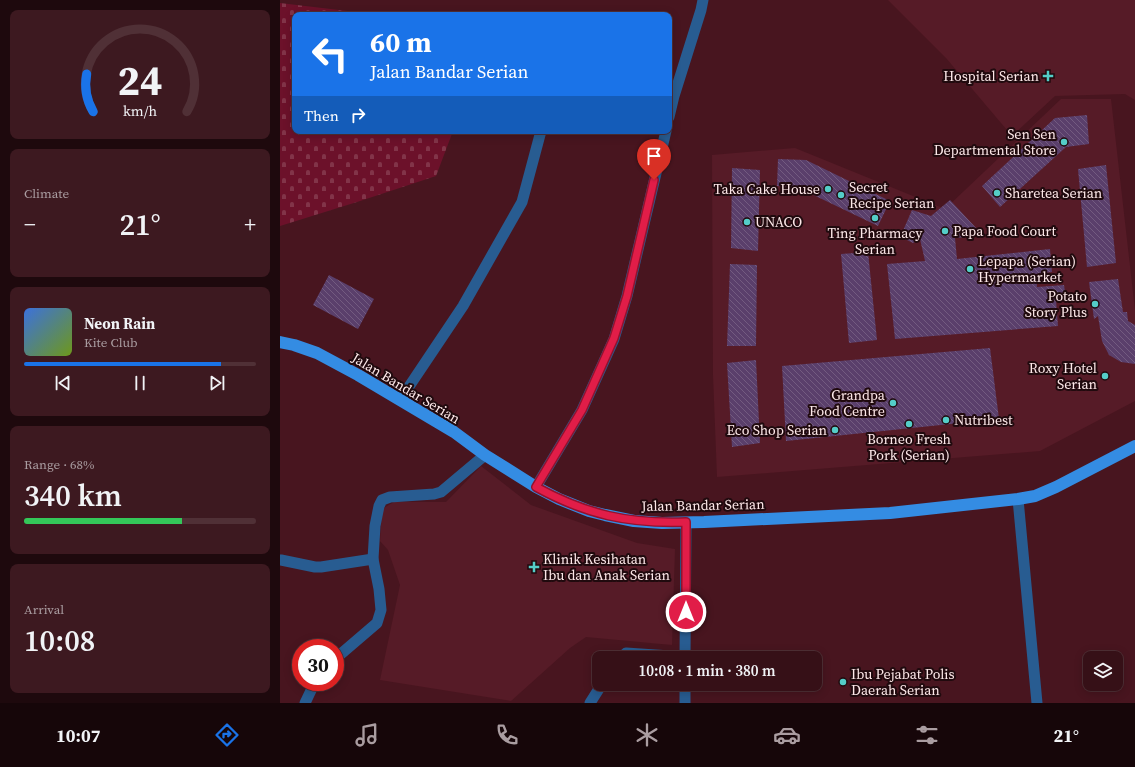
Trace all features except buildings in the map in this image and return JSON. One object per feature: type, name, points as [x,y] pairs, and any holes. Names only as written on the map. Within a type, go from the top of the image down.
[{"type":"main road","name":"Jalan Bandar Serian","points":[[280,342],[317,353],[358,376],[454,432],[485,455],[559,500],[589,511],[634,521],[662,523],[890,513],[1018,499],[1035,496],[1056,487],[1135,446]]},
{"type":"street","points":[[672,104],[701,10],[702,0]]},
{"type":"street","points":[[400,400],[463,306],[522,202],[540,134]]},
{"type":"street","points":[[536,487],[582,410],[614,338],[627,296],[665,134]]},
{"type":"street","points":[[344,651],[377,623],[381,610],[373,559],[375,526],[379,506],[382,500],[390,497],[434,494],[441,492],[485,455]]},
{"type":"street","points":[[1018,499],[1037,703]]},
{"type":"street","points":[[685,651],[686,522]]},
{"type":"street","points":[[281,560],[321,567],[373,559]]},
{"type":"street","points":[[305,703],[311,691]]},
{"type":"street","points":[[590,703],[598,691]]},
{"type":"street","points":[[685,691],[685,703]]},
{"type":"shaded area","name":"Hospital Serian","points":[[888,0],[1135,0],[1135,100],[1125,94],[1055,96],[1012,136],[946,58]]},
{"type":"shaded area","points":[[1061,99],[1111,99],[1135,310],[1135,401],[1040,451],[717,477],[713,375],[712,155],[795,148],[945,209]]},
{"type":"shaded area","name":"Klinik Kesihatan Ibu dan Anak Serian","points":[[481,466],[531,505],[637,543],[675,549],[672,645],[586,637],[570,648],[511,701],[380,680],[400,585],[388,550],[380,541],[382,509],[394,502],[446,502]]},
{"type":"green space","points":[[280,3],[356,12],[292,12],[292,134],[452,134],[436,176],[280,226]]},
{"type":"place","name":"Hospital Serian","points":[[1048,76]]},
{"type":"place","name":"Sen Sen Departmental Store","points":[[1064,142]]},
{"type":"place","name":"Taka Cake House","points":[[828,189]]},
{"type":"place","name":"Sharetea Serian","points":[[997,193]]},
{"type":"place","name":"Secret Recipe Serian","points":[[841,195]]},
{"type":"place","name":"Ting Pharmacy Serian","points":[[875,218]]},
{"type":"place","name":"UNACO","points":[[747,222]]},
{"type":"place","name":"Papa Food Court","points":[[945,231]]},
{"type":"place","name":"Lepapa (Serian) Hypermarket","points":[[970,269]]},
{"type":"place","name":"Potato Story Plus","points":[[1095,304]]},
{"type":"place","name":"Roxy Hotel Serian","points":[[1105,376]]},
{"type":"place","name":"Grandpa Food Centre","points":[[893,403]]},
{"type":"place","name":"Nutribest","points":[[946,420]]},
{"type":"place","name":"Borneo Fresh Pork (Serian)","points":[[909,424]]},
{"type":"place","name":"Eco Shop Serian","points":[[835,430]]},
{"type":"place","name":"Klinik Kesihatan Ibu dan Anak Serian","points":[[534,567]]},
{"type":"place","name":"Ibu Pejabat Polis Daerah Serian","points":[[843,682]]},
{"type":"route","points":[[654,180],[627,296],[614,338],[582,410],[536,487],[559,500],[605,515],[634,521],[662,523],[686,522],[686,612]]}]
